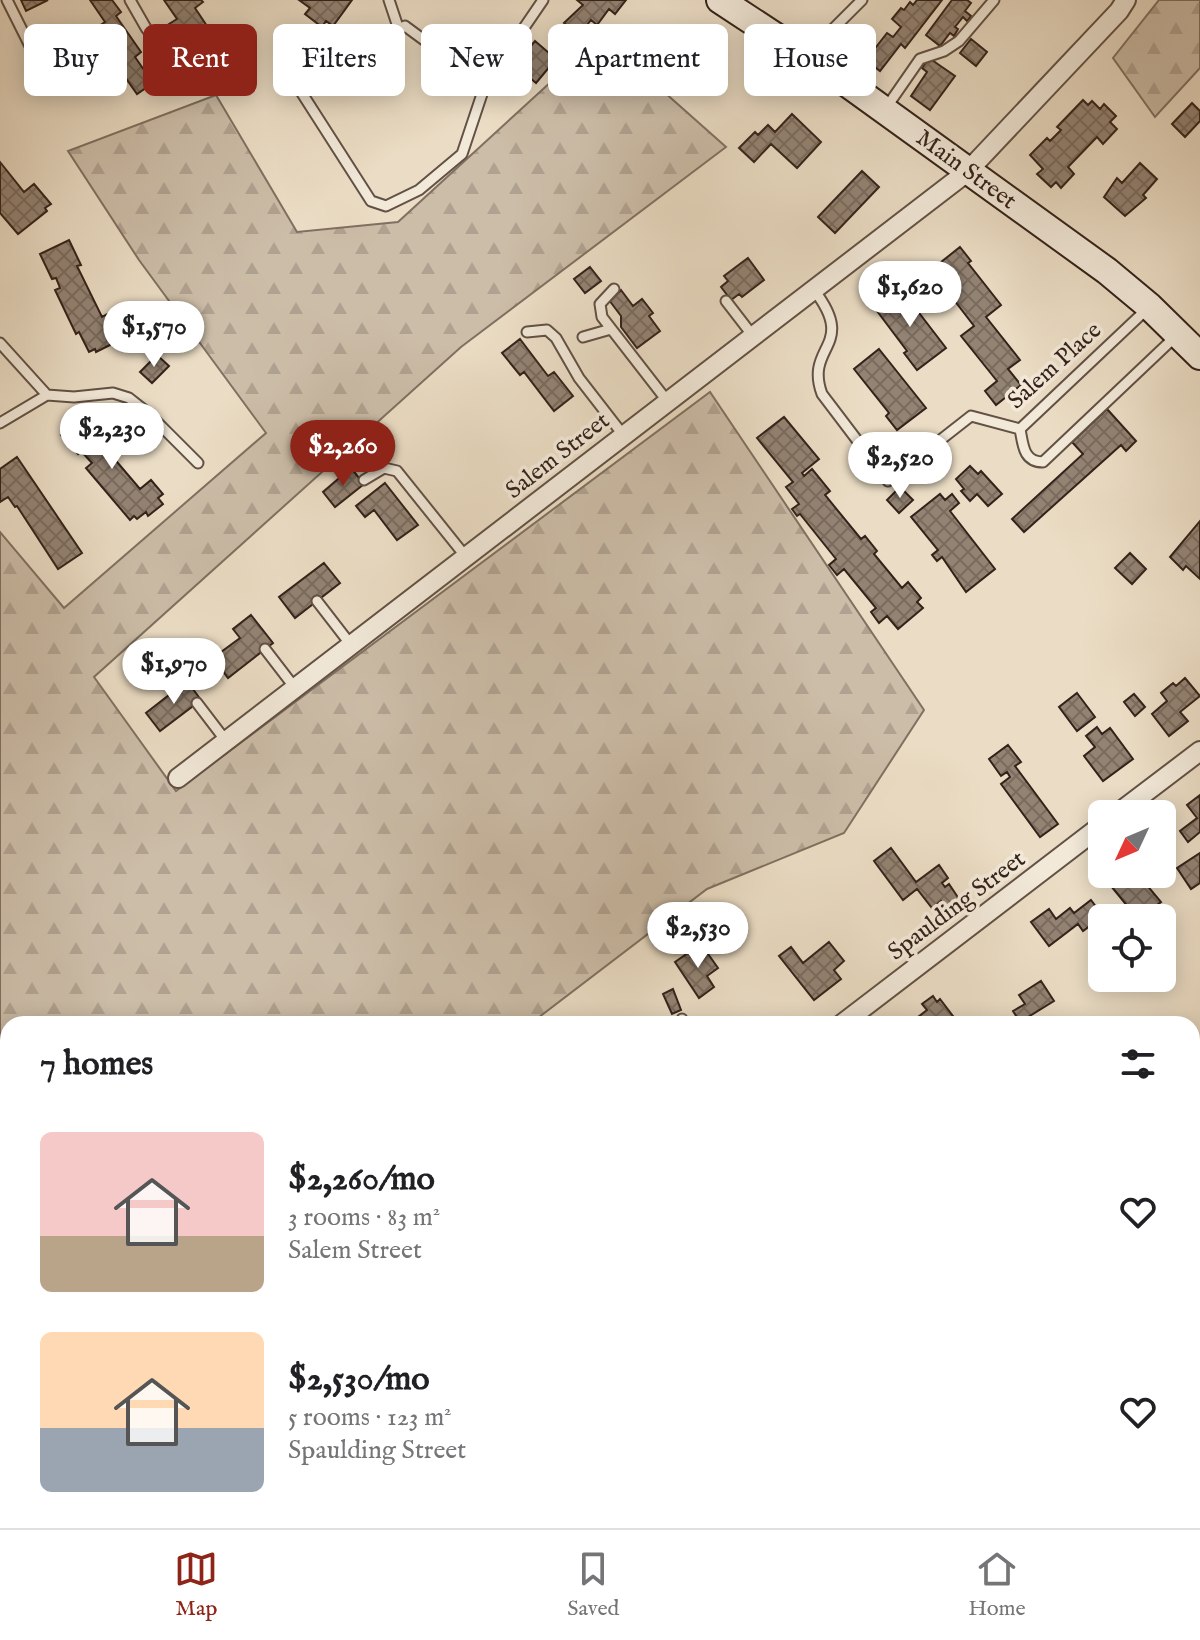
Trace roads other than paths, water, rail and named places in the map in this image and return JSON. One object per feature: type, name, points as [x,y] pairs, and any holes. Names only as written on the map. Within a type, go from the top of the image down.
[{"type":"main road","name":"Main Street","points":[[720,0],[758,24]]},
{"type":"main road","name":"Main Street","points":[[863,96],[1107,271],[1193,345]]},
{"type":"street","name":"Salem Street","points":[[178,778],[967,172],[1126,0]]},
{"type":"street","points":[[1135,800],[1200,751]]},
{"type":"street","name":"Spaulding Street","points":[[852,1016],[1088,836]]},
{"type":"lane","points":[[7,0],[24,34]]},
{"type":"lane","points":[[130,0],[144,24]]},
{"type":"lane","points":[[389,0],[397,24]]},
{"type":"lane","points":[[527,24],[543,0]]},
{"type":"lane","points":[[838,24],[862,0]]},
{"type":"lane","points":[[884,111],[920,59],[944,51],[959,41],[994,0]]},
{"type":"lane","points":[[304,96],[371,201],[386,206],[419,190],[462,154],[481,96]]},
{"type":"lane","points":[[614,289],[600,304],[602,317],[668,402]]},
{"type":"lane","name":"Salem Place","points":[[814,290],[828,308],[833,323],[832,337],[819,364],[817,379],[822,394],[888,481],[971,416],[1020,429],[1149,306]]},
{"type":"lane","points":[[726,301],[753,336]]},
{"type":"lane","points":[[583,337],[611,329]]},
{"type":"lane","points":[[527,332],[547,330],[556,338],[579,378],[624,436]]},
{"type":"lane","points":[[0,343],[47,395]]},
{"type":"lane","points":[[1020,429],[1026,455],[1034,462],[1043,462],[1193,345]]},
{"type":"lane","points":[[0,423],[47,395],[74,397],[113,393],[129,398],[148,413],[198,463]]},
{"type":"lane","points":[[364,480],[384,468],[397,471],[466,557]]},
{"type":"lane","points":[[317,601],[351,645]]},
{"type":"lane","points":[[265,649],[295,688]]},
{"type":"lane","points":[[197,703],[226,741]]}]
